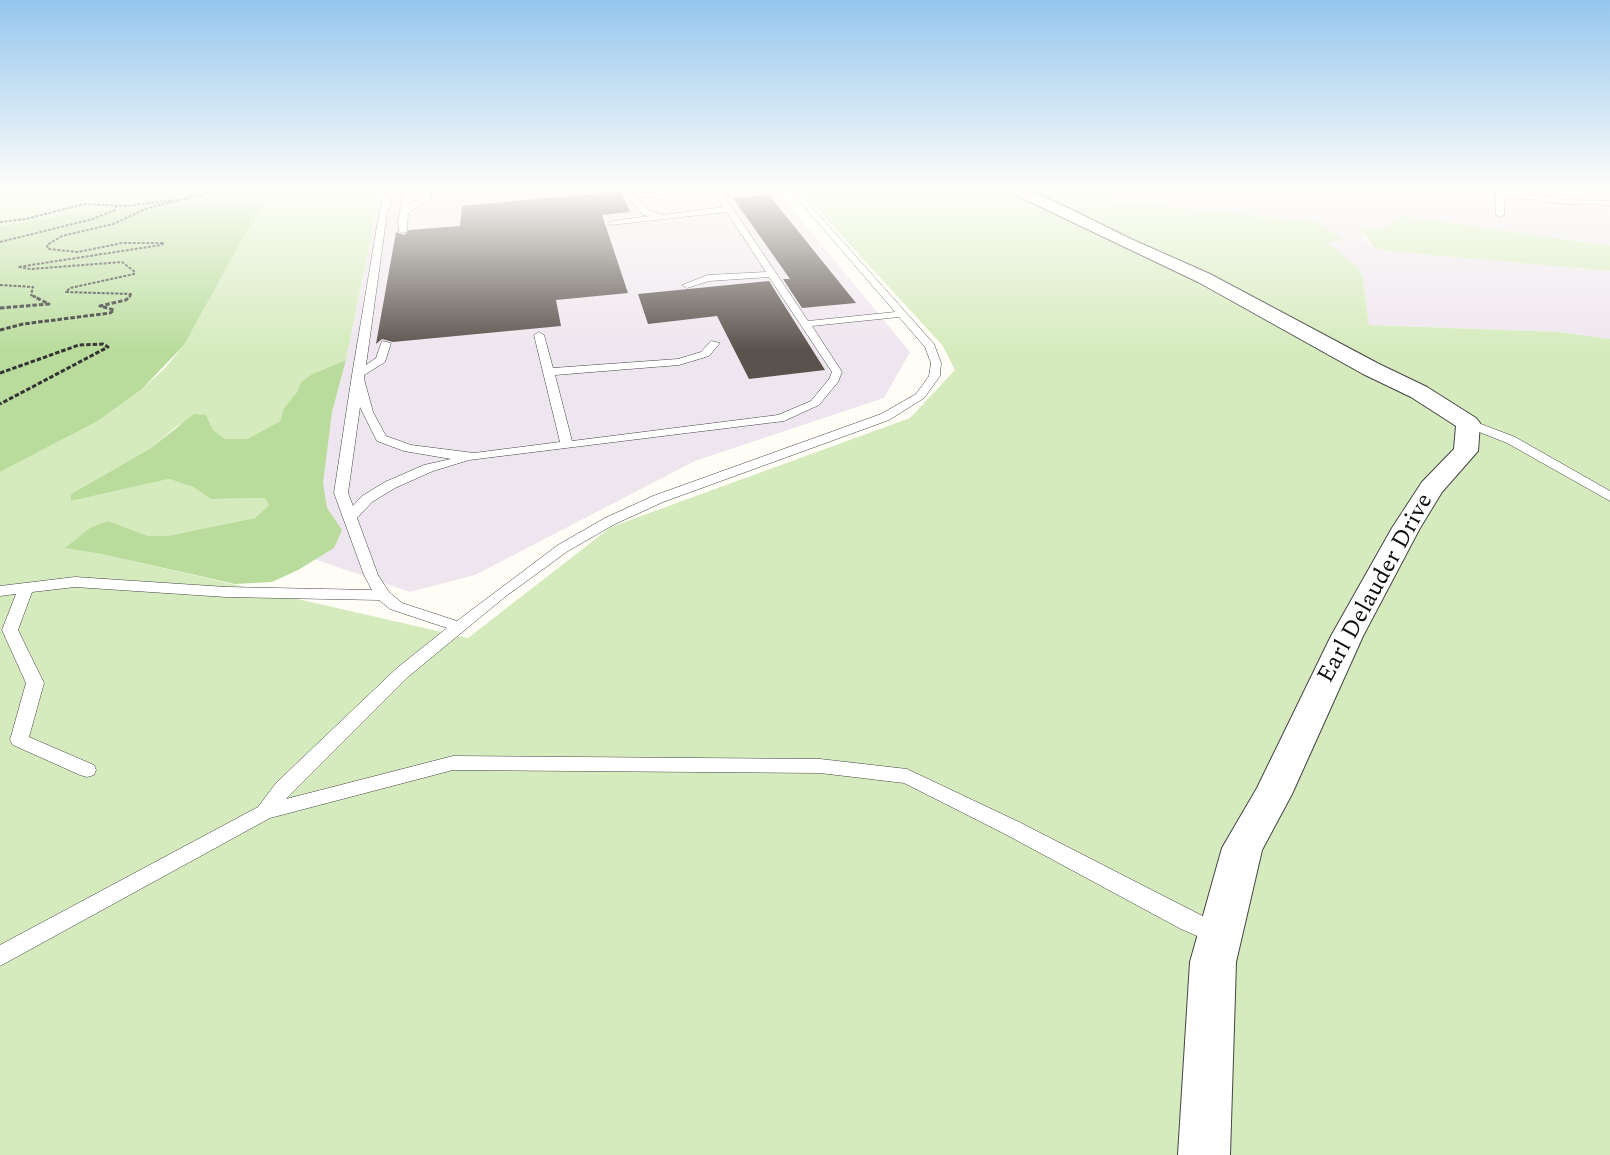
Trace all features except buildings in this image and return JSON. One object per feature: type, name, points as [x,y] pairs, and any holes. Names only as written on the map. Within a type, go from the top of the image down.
[{"type":"street","points":[[1123,242],[1204,278],[1371,369],[1419,392],[1468,423]]},
{"type":"street","name":"Earl Delauder Drive","points":[[1204,1155],[1213,962],[1242,848],[1273,794],[1347,636],[1406,528],[1431,488],[1466,451],[1468,423]]},
{"type":"lane","points":[[378,242],[341,493],[371,575],[383,595],[396,606],[460,627]]},
{"type":"lane","points":[[350,517],[367,499],[390,485],[429,468],[474,458],[780,418],[815,403],[834,380],[837,372],[751,242]]},
{"type":"lane","points":[[264,812],[283,788],[403,672],[563,548],[610,521],[709,480],[864,426],[914,401],[930,383],[936,363],[930,346],[839,242]]},
{"type":"lane","points":[[687,285],[708,278],[772,274]]},
{"type":"lane","points":[[805,324],[903,314]]},
{"type":"lane","points":[[539,335],[567,445]]},
{"type":"lane","points":[[357,375],[381,360],[386,343]]},
{"type":"lane","points":[[548,372],[679,362],[705,354],[715,343]]},
{"type":"lane","points":[[357,375],[367,412],[381,438],[408,448],[474,458]]},
{"type":"lane","points":[[1468,423],[1511,440],[1610,497]]},
{"type":"lane","points":[[0,591],[75,582],[226,592],[383,595]]},
{"type":"lane","points":[[27,586],[10,630],[35,683],[19,740],[87,770]]},
{"type":"lane","points":[[0,956],[264,812],[453,763],[820,766],[907,776],[1012,828],[1189,922],[1219,935]]},
{"type":"path","points":[[0,330],[23,324],[110,313],[114,310],[100,306],[126,300],[132,294],[112,291],[66,292],[70,288],[134,274],[135,272],[122,262],[31,269],[18,267],[164,243],[122,243],[78,252],[48,249],[47,245],[52,242]]},
{"type":"path","points":[[0,285],[33,287],[31,295],[49,304],[0,308]]},
{"type":"path","points":[[0,373],[79,345],[103,344],[108,347],[0,405]]},
{"type":"shaded area","points":[[370,242],[819,242],[910,352],[884,398],[695,461],[475,575],[410,592],[294,552],[346,360]]},
{"type":"shaded area","points":[[1328,242],[1367,242],[1374,248],[1387,251],[1610,271],[1610,339],[1560,332],[1369,325],[1363,279]]},
{"type":"shaded area","points":[[1582,242],[1610,242],[1610,246]]},
{"type":"green space","points":[[0,242],[219,242],[0,427]]},
{"type":"green space","points":[[0,242],[241,242],[184,345],[142,389],[98,421],[0,472]]},
{"type":"green space","points":[[241,242],[370,242],[346,360],[312,374],[301,382],[297,392],[284,408],[280,421],[247,439],[225,439],[213,430],[206,415],[177,426],[151,448],[71,494],[71,501],[169,479],[193,487],[211,499],[265,498],[269,505],[255,518],[167,536],[148,536],[108,521],[66,548],[468,638],[611,527],[910,418],[955,370],[943,346],[847,242],[1327,242],[1358,268],[1363,279],[1369,325],[1560,332],[1610,339],[1610,1155],[0,1155],[0,472],[98,421],[142,389],[165,368],[184,345]]},
{"type":"green space","points":[[1370,242],[1582,242],[1610,246],[1610,271],[1387,251],[1374,248]]},
{"type":"green space","points":[[346,360],[332,412],[323,483],[327,508],[342,530],[334,548],[298,570],[272,582],[235,584],[65,548],[90,528],[108,521],[148,536],[167,536],[255,518],[269,505],[265,498],[211,499],[193,487],[169,479],[71,501],[71,494],[151,448],[194,414],[206,415],[213,430],[225,439],[247,439],[280,421],[284,408],[297,392],[301,382],[312,374]]}]
